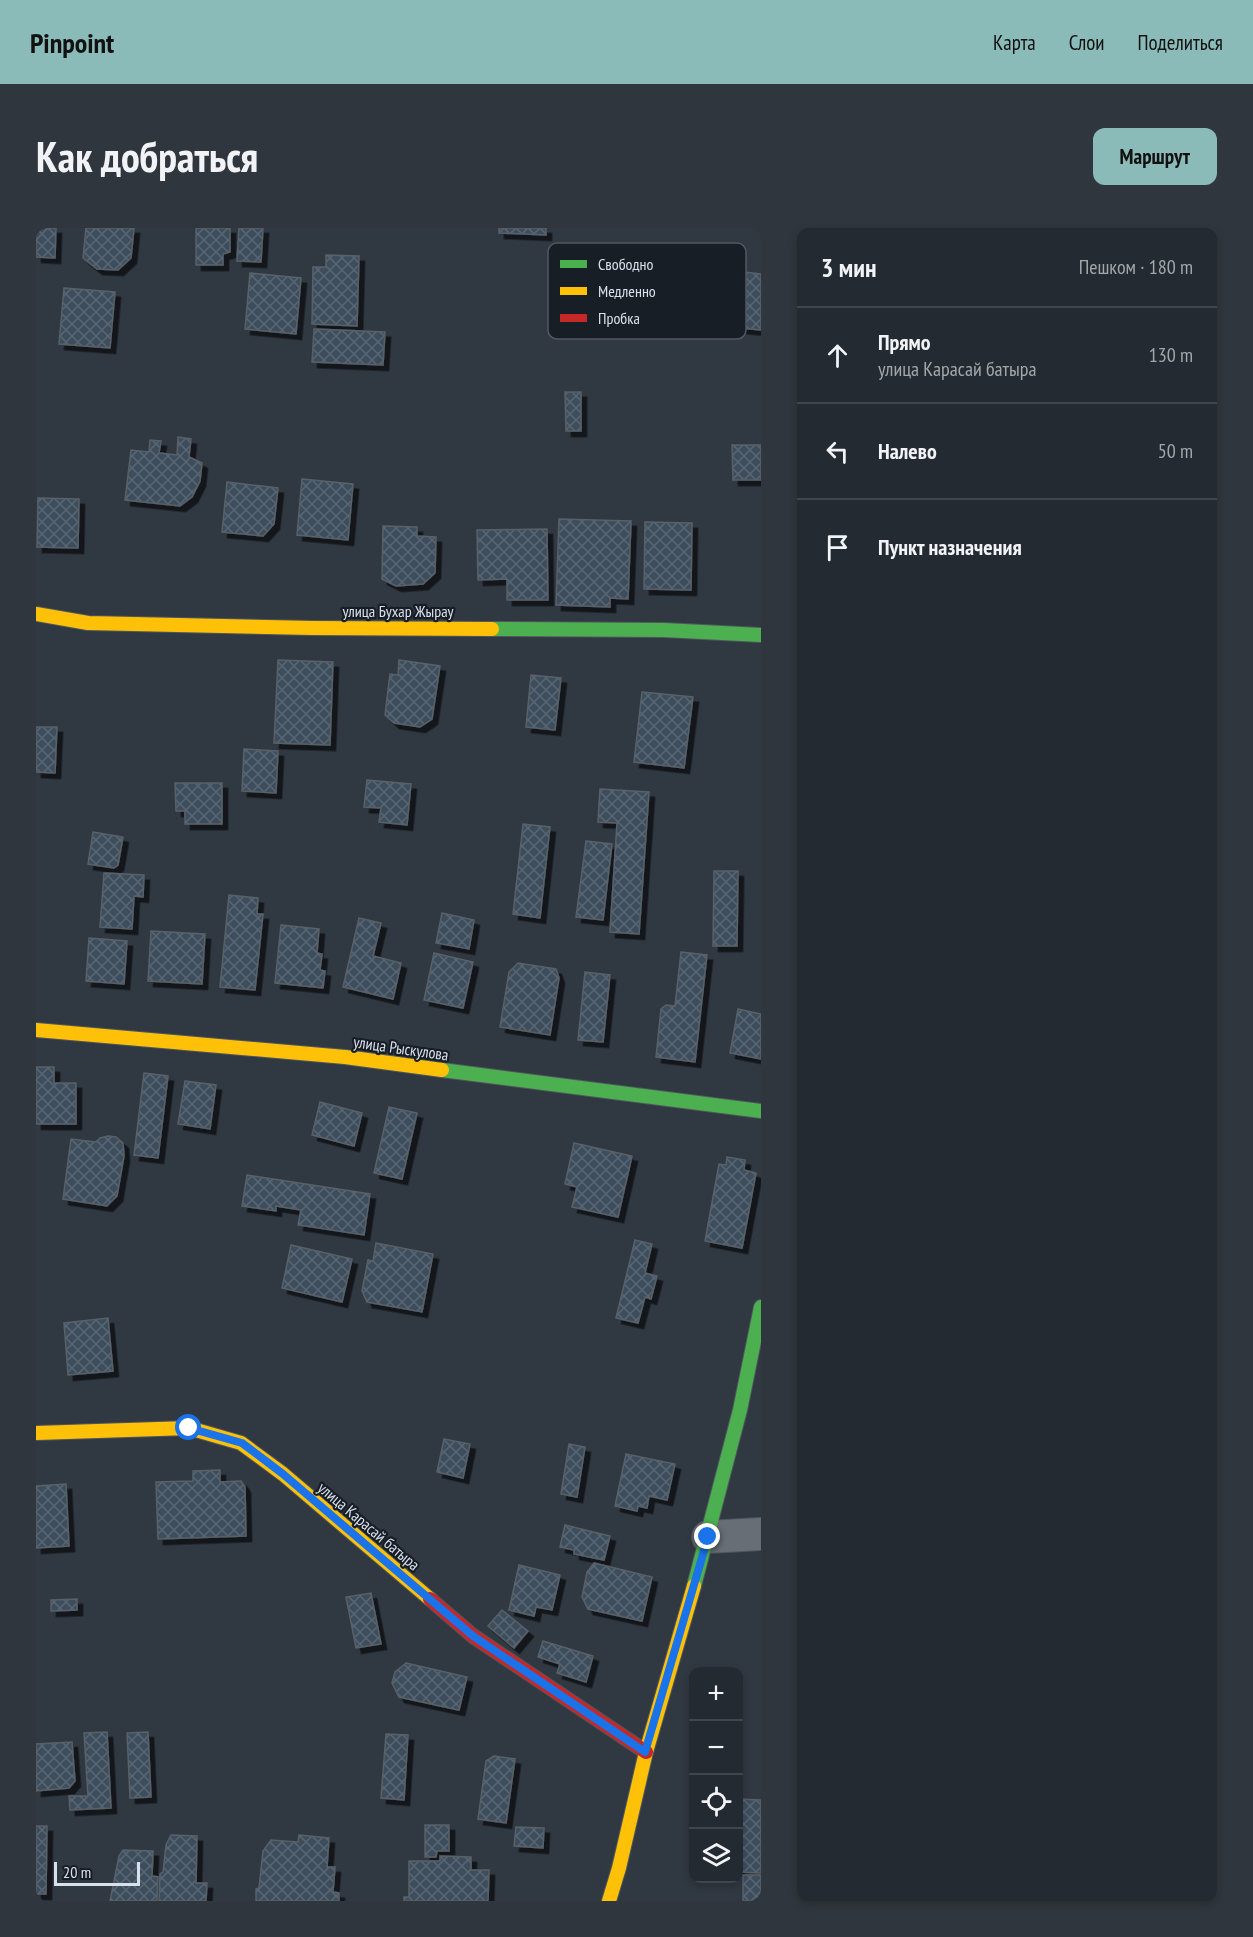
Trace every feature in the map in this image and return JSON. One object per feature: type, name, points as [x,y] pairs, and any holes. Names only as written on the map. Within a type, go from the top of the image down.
[{"type":"street","name":"улица Бухар Жырау","points":[[36,614],[88,623],[313,628],[664,630],[761,635]]},
{"type":"street","name":"улица Рыскулова","points":[[36,1030],[345,1057],[569,1088],[761,1111]]},
{"type":"street","points":[[609,1901],[645,1752],[708,1537],[751,1414],[761,1307]]},
{"type":"street","name":"улица Карасай батыра","points":[[36,1433],[189,1428],[242,1443],[283,1474],[473,1636],[645,1752]]},
{"type":"street","points":[[708,1537],[761,1534]]},
{"type":"building","points":[[36,228],[56,228],[55,258],[36,257]]},
{"type":"building","points":[[86,228],[134,228],[131,258],[118,270],[97,269],[83,258]]},
{"type":"building","points":[[196,228],[230,228],[230,252],[223,254],[223,265],[196,265]]},
{"type":"building","points":[[239,228],[263,228],[261,262],[237,261]]},
{"type":"building","points":[[499,228],[546,228],[546,235],[499,233]]},
{"type":"building","points":[[326,255],[359,256],[357,326],[312,324],[313,267],[326,267]]},
{"type":"building","points":[[746,272],[761,274],[761,330],[746,329]]},
{"type":"building","points":[[250,273],[301,278],[296,334],[245,329]]},
{"type":"building","points":[[64,288],[115,292],[110,348],[59,344]]},
{"type":"building","points":[[314,329],[385,332],[383,365],[312,362]]},
{"type":"building","points":[[565,392],[581,392],[581,431],[566,431]]},
{"type":"building","points":[[178,437],[191,439],[189,457],[202,463],[200,481],[192,497],[180,506],[125,500],[131,450],[149,452],[150,440],[161,441],[159,453],[177,455]]},
{"type":"building","points":[[732,445],[761,445],[761,480],[733,480]]},
{"type":"building","points":[[302,479],[353,484],[348,540],[297,535]]},
{"type":"building","points":[[227,482],[278,488],[274,524],[263,536],[222,532]]},
{"type":"building","points":[[38,498],[79,499],[78,548],[37,547]]},
{"type":"building","points":[[559,519],[631,521],[628,599],[610,598],[610,607],[556,605]]},
{"type":"building","points":[[645,522],[692,523],[691,590],[644,589]]},
{"type":"building","points":[[383,526],[417,527],[417,536],[436,537],[435,573],[423,584],[396,586],[382,579]]},
{"type":"building","points":[[547,529],[548,600],[507,600],[507,579],[478,580],[477,530]]},
{"type":"building","points":[[278,660],[333,662],[330,745],[274,743]]},
{"type":"building","points":[[399,660],[440,666],[432,719],[420,727],[394,723],[385,715],[390,674],[398,675]]},
{"type":"building","points":[[531,675],[561,678],[555,730],[526,727]]},
{"type":"building","points":[[642,692],[693,697],[684,768],[634,762]]},
{"type":"building","points":[[36,727],[57,727],[55,773],[36,772]]},
{"type":"building","points":[[244,749],[278,751],[276,793],[242,791]]},
{"type":"building","points":[[367,780],[411,784],[407,825],[379,822],[381,808],[364,807]]},
{"type":"building","points":[[175,783],[222,783],[222,824],[185,824],[185,811],[176,811]]},
{"type":"building","points":[[600,789],[649,792],[639,934],[610,932],[617,823],[598,822]]},
{"type":"building","points":[[523,824],[550,827],[540,918],[513,914]]},
{"type":"building","points":[[93,832],[123,837],[118,865],[114,868],[88,864]]},
{"type":"building","points":[[586,841],[612,844],[603,920],[576,917]]},
{"type":"building","points":[[714,871],[738,871],[737,946],[713,946]]},
{"type":"building","points":[[104,873],[144,875],[143,897],[134,896],[132,929],[100,927]]},
{"type":"building","points":[[229,895],[258,898],[257,914],[263,914],[255,990],[220,987]]},
{"type":"building","points":[[442,913],[474,920],[469,949],[436,943]]},
{"type":"building","points":[[359,918],[381,923],[373,956],[401,963],[393,999],[343,987]]},
{"type":"building","points":[[281,925],[319,929],[317,953],[322,954],[320,970],[325,971],[323,988],[275,983]]},
{"type":"building","points":[[151,931],[205,934],[202,984],[148,981]]},
{"type":"building","points":[[89,938],[127,941],[124,984],[86,981]]},
{"type":"building","points":[[681,952],[707,955],[695,1062],[656,1057],[661,1009],[666,1005],[675,1006]]},
{"type":"building","points":[[434,953],[473,962],[463,1008],[424,1000]]},
{"type":"building","points":[[518,963],[556,969],[559,978],[550,1035],[500,1027],[509,972]]},
{"type":"building","points":[[585,972],[610,975],[603,1042],[578,1040]]},
{"type":"building","points":[[738,1009],[761,1014],[761,1059],[730,1053]]},
{"type":"building","points":[[36,1067],[54,1067],[54,1083],[76,1083],[76,1124],[36,1124]]},
{"type":"building","points":[[144,1073],[168,1076],[158,1158],[134,1155]]},
{"type":"building","points":[[185,1081],[216,1085],[210,1129],[178,1124]]},
{"type":"building","points":[[320,1102],[362,1113],[354,1146],[312,1135]]},
{"type":"building","points":[[389,1107],[417,1113],[402,1179],[374,1173]]},
{"type":"building","points":[[108,1136],[116,1137],[123,1143],[124,1156],[117,1196],[107,1206],[63,1199],[71,1139],[96,1142]]},
{"type":"building","points":[[574,1143],[632,1156],[618,1217],[572,1207],[577,1187],[565,1184]]},
{"type":"building","points":[[727,1157],[745,1160],[744,1170],[756,1173],[742,1248],[705,1241],[719,1164],[726,1165]]},
{"type":"building","points":[[247,1175],[370,1194],[364,1235],[298,1225],[301,1210],[276,1206],[276,1211],[242,1206]]},
{"type":"building","points":[[635,1240],[652,1244],[645,1273],[657,1276],[651,1299],[645,1297],[638,1323],[616,1318]]},
{"type":"building","points":[[376,1243],[433,1254],[422,1312],[367,1302],[362,1291],[368,1260],[373,1261]]},
{"type":"building","points":[[291,1245],[352,1259],[342,1302],[282,1288]]},
{"type":"building","points":[[108,1318],[113,1371],[68,1375],[64,1323]]},
{"type":"building","points":[[444,1439],[470,1444],[463,1478],[437,1472]]},
{"type":"building","points":[[569,1444],[585,1447],[577,1497],[561,1494]]},
{"type":"building","points":[[626,1454],[675,1464],[667,1500],[649,1496],[647,1508],[638,1506],[637,1511],[615,1506]]},
{"type":"building","points":[[220,1470],[220,1482],[241,1481],[245,1487],[246,1536],[158,1539],[156,1482],[193,1481],[193,1471]]},
{"type":"building","points":[[66,1484],[69,1546],[36,1548],[36,1486]]},
{"type":"building","points":[[565,1525],[610,1536],[604,1560],[574,1554],[574,1550],[560,1547]]},
{"type":"building","points":[[594,1563],[652,1577],[642,1621],[588,1609],[582,1597],[587,1572]]},
{"type":"building","points":[[519,1565],[560,1575],[552,1610],[536,1607],[534,1616],[509,1610]]},
{"type":"building","points":[[371,1593],[381,1644],[356,1648],[346,1597]]},
{"type":"building","points":[[77,1599],[77,1610],[51,1611],[51,1600]]},
{"type":"building","points":[[502,1610],[528,1631],[514,1648],[488,1626]]},
{"type":"building","points":[[543,1641],[593,1656],[586,1682],[557,1673],[560,1664],[538,1657]]},
{"type":"building","points":[[406,1663],[467,1677],[459,1710],[399,1697],[392,1683],[395,1672]]},
{"type":"building","points":[[107,1732],[111,1808],[70,1810],[69,1796],[88,1796],[84,1733]]},
{"type":"building","points":[[148,1732],[151,1797],[130,1798],[127,1733]]},
{"type":"building","points":[[386,1734],[408,1735],[404,1800],[381,1798]]},
{"type":"building","points":[[72,1742],[75,1781],[69,1788],[36,1791],[36,1744]]},
{"type":"building","points":[[494,1756],[515,1759],[506,1823],[478,1819],[486,1761]]},
{"type":"building","points":[[743,1799],[761,1800],[761,1873],[743,1872]]},
{"type":"building","points":[[425,1825],[449,1825],[449,1851],[437,1851],[436,1857],[425,1857]]},
{"type":"building","points":[[36,1826],[47,1826],[46,1894],[36,1894]]},
{"type":"building","points":[[516,1827],[544,1828],[543,1848],[514,1846]]},
{"type":"building","points":[[171,1835],[197,1836],[196,1883],[207,1883],[206,1901],[159,1901],[160,1874],[163,1872],[166,1845]]},
{"type":"building","points":[[299,1835],[329,1838],[327,1867],[335,1867],[333,1892],[339,1893],[339,1901],[256,1901],[263,1851],[271,1840],[298,1842]]},
{"type":"building","points":[[123,1850],[153,1851],[152,1876],[158,1877],[157,1901],[110,1901],[119,1856]]},
{"type":"building","points":[[440,1856],[471,1857],[471,1870],[489,1870],[488,1901],[404,1901],[404,1897],[409,1897],[409,1861],[440,1861]]},
{"type":"building","points":[[743,1875],[761,1875],[761,1901],[743,1901]]},
{"type":"traffic: fast","points":[[492,629],[664,630],[761,635]]},
{"type":"traffic: fast","points":[[442,1070],[761,1111]]},
{"type":"traffic: fast","points":[[694,1586],[740,1410],[761,1307]]},
{"type":"traffic: slow","points":[[36,614],[88,623],[492,629]]},
{"type":"traffic: slow","points":[[36,1030],[345,1057],[442,1070]]},
{"type":"traffic: slow","points":[[36,1433],[189,1428],[241,1443],[283,1474],[430,1599]]},
{"type":"traffic: slow","points":[[609,1901],[646,1752],[694,1586]]},
{"type":"traffic: jam","points":[[430,1599],[473,1636],[646,1752]]},
{"type":"route","points":[[189,1428],[242,1443],[283,1474],[473,1636],[645,1752],[708,1537]]}]
